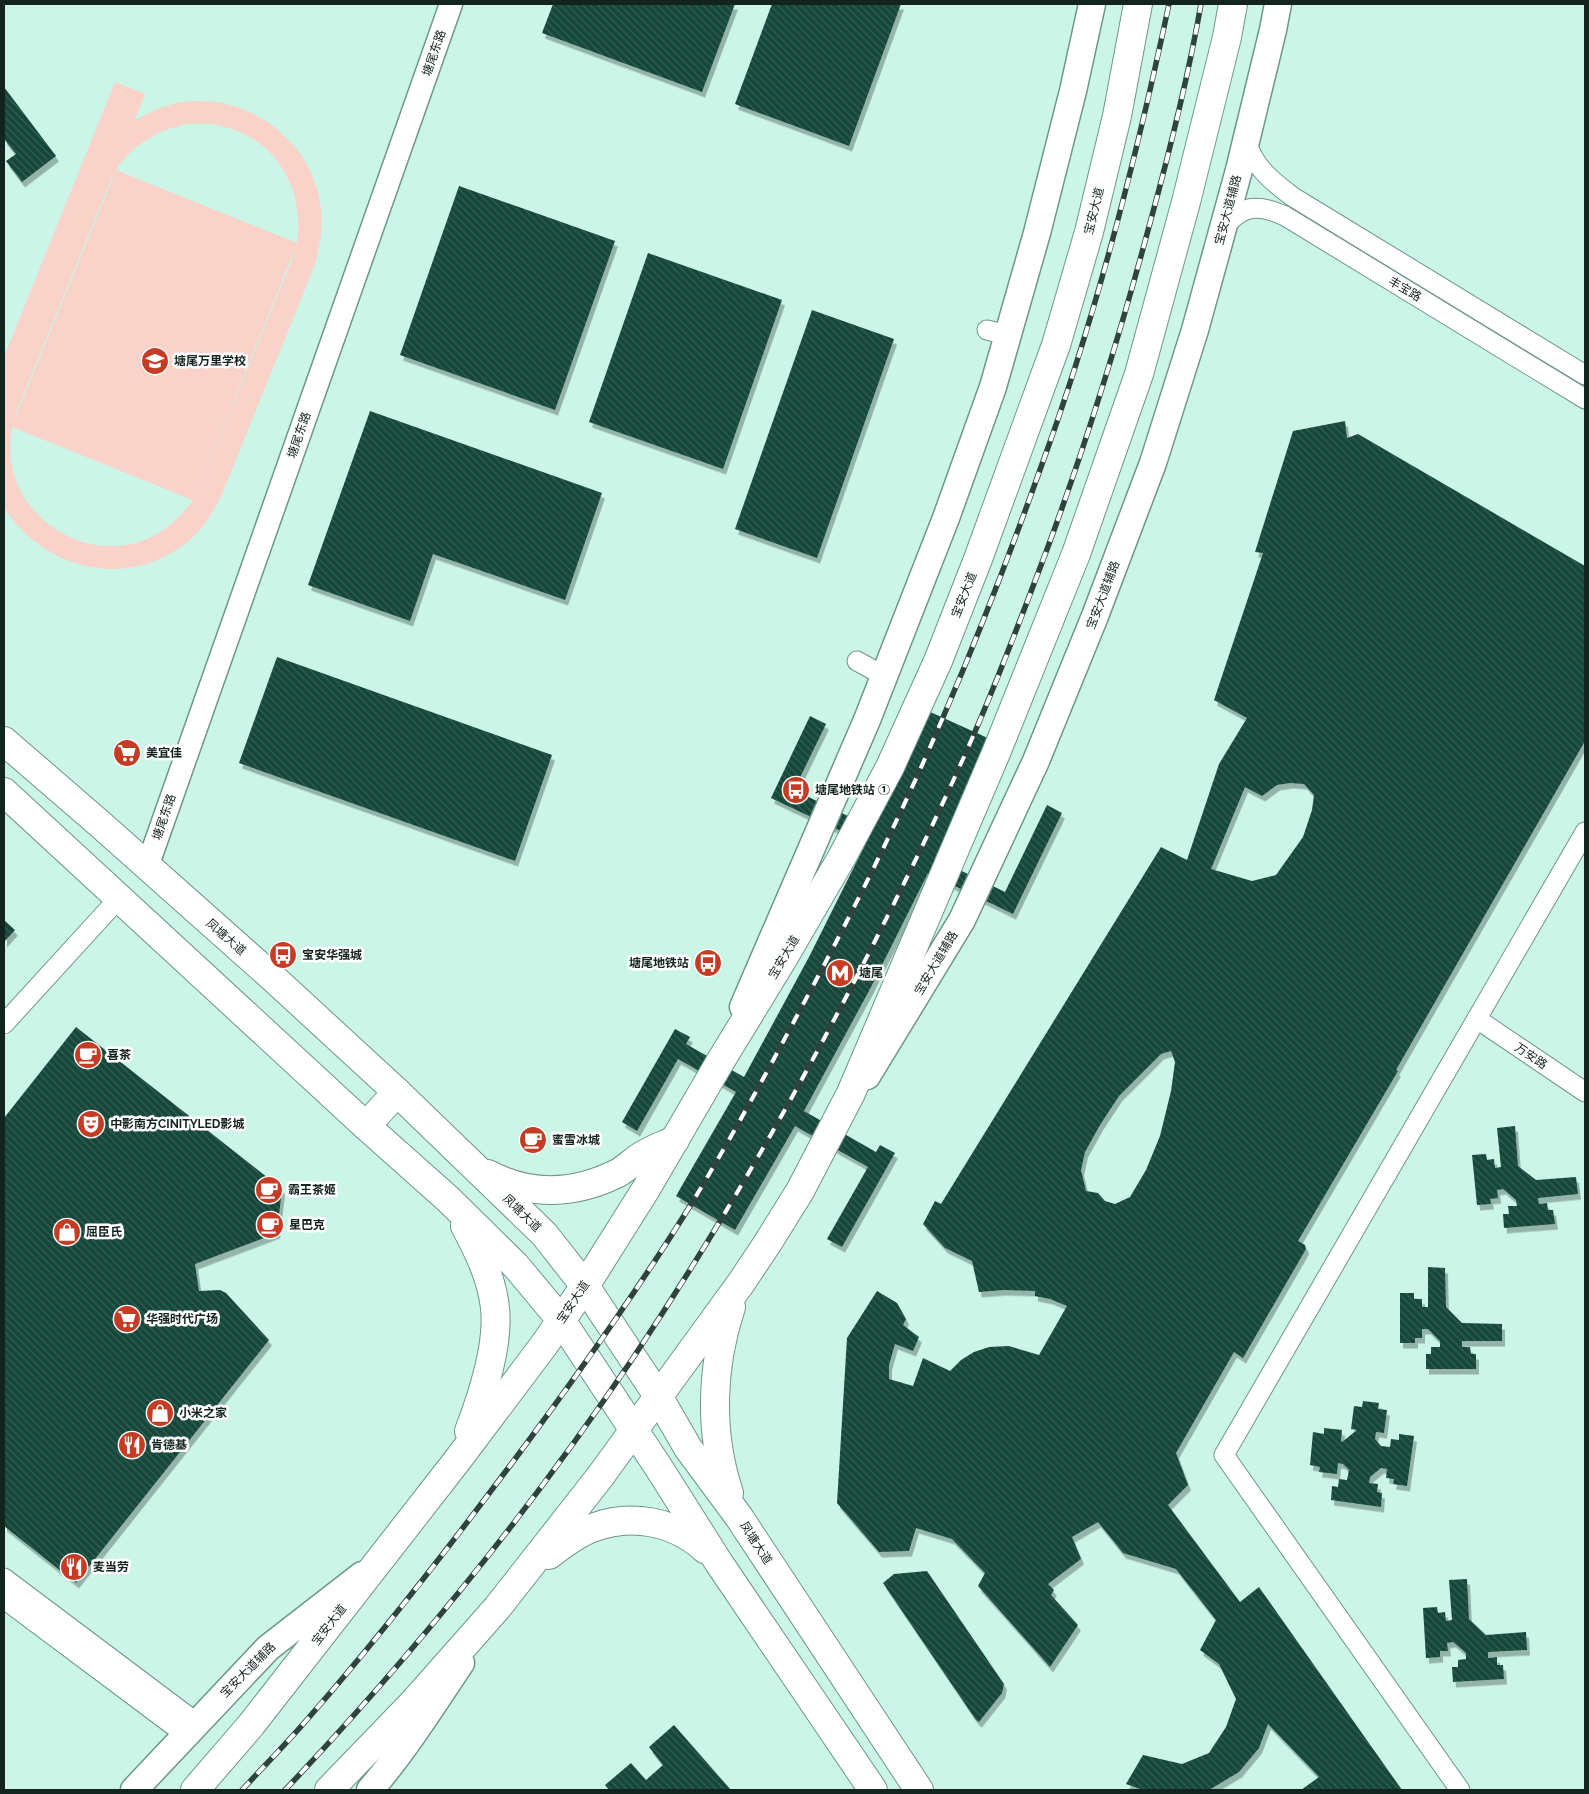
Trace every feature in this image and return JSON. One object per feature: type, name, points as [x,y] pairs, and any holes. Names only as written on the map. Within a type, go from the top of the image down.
[{"type":"main road","points":[[720,1062],[867,720],[946,518],[993,387],[998,333],[1040,224],[1073,91],[1092,4]]},
{"type":"main road","name":"宝安大道","points":[[196,1790],[251,1726],[456,1462],[585,1286],[646,1189],[789,948],[842,857],[890,767],[938,661],[971,578],[1059,336],[1089,232],[1117,116],[1138,4]]},
{"type":"main road","points":[[329,1790],[414,1702],[497,1608],[599,1478],[741,1283],[800,1191],[825,1145],[851,1093],[992,762],[1079,545],[1139,374],[1186,202],[1227,36],[1233,4]]},
{"type":"main road","name":"宝安大道辅路","points":[[825,1145],[962,920],[1036,761],[1095,616],[1153,463],[1195,330],[1246,140],[1278,4]]},
{"type":"main road","name":"凤塘大道","points":[[4,741],[271,976],[397,1092],[544,1234],[585,1286],[658,1396],[688,1448],[739,1517],[919,1790]]},
{"type":"main road","points":[[4,792],[366,1126],[448,1199],[516,1266],[561,1320],[634,1429],[719,1563],[873,1790]]},
{"type":"main road","points":[[366,1126],[397,1092]]},
{"type":"main road","points":[[473,1166],[495,1178],[518,1186],[539,1190],[566,1190],[594,1184],[620,1172],[644,1155],[674,1140]]},
{"type":"main road","points":[[448,1199],[477,1247],[489,1276],[496,1309],[493,1349],[487,1375],[473,1421],[456,1462]]},
{"type":"main road","points":[[739,1517],[728,1492],[718,1453],[715,1410],[721,1343],[731,1305],[741,1283]]},
{"type":"main road","points":[[526,1572],[568,1541],[591,1528],[628,1521],[652,1522],[670,1526],[693,1539],[719,1563]]},
{"type":"main road","name":"宝安大道辅路","points":[[134,1790],[268,1648],[376,1564]]},
{"type":"main road","points":[[370,1790],[414,1732],[497,1608]]},
{"type":"street","name":"塘尾东路","points":[[147,867],[451,4]]},
{"type":"street","name":"丰宝路","points":[[1246,140],[1249,152],[1255,162],[1294,198],[1585,375]]},
{"type":"street","name":"丰宝路","points":[[1223,229],[1238,212],[1248,209],[1272,210],[1285,216],[1585,400]]},
{"type":"street","points":[[857,661],[884,676]]},
{"type":"street","points":[[1460,1790],[1224,1455],[1585,832]]},
{"type":"street","points":[[4,1024],[119,898]]},
{"type":"street","name":"万安路","points":[[1476,1019],[1585,1092]]},
{"type":"street","points":[[4,1578],[192,1729]]},
{"type":"street","points":[[4,1599],[192,1729]]},
{"type":"shaded area","points":[[115,82],[145,94],[135,120],[172,104],[188,101],[218,102],[239,108],[259,117],[277,129],[293,144],[306,162],[315,182],[322,220],[321,236],[314,267],[220,499],[200,530],[177,550],[151,562],[124,568],[97,568],[70,561],[45,549],[23,531],[4,507],[4,357]],"holes":[[[186,124],[221,126],[240,132],[257,142],[271,154],[283,169],[291,185],[298,223],[297,243],[116,170],[130,153],[146,140]],[[112,177],[15,418],[17,410]],[[294,251],[292,260],[197,492]],[[12,427],[193,500],[181,515],[157,534],[134,543],[111,546],[88,543],[66,535],[46,522],[30,505],[18,484],[10,457]]]},
{"type":"building","points":[[553,4],[735,4],[702,92],[542,33]]},
{"type":"building","points":[[772,4],[901,4],[849,146],[735,104]]},
{"type":"building","points":[[4,87],[56,156],[22,182],[6,161],[16,154],[4,139]]},
{"type":"building","points":[[459,186],[615,241],[555,410],[400,355]]},
{"type":"building","points":[[648,253],[782,300],[723,469],[589,422]]},
{"type":"building","points":[[812,310],[894,339],[817,558],[735,529]]},
{"type":"building","points":[[370,411],[602,493],[565,600],[433,554],[410,621],[308,585]]},
{"type":"building","points":[[1345,421],[1347,438],[1358,434],[1585,566],[1585,741],[1396,1070],[1398,1071],[1298,1241],[1305,1245],[1306,1249],[1243,1358],[1234,1352],[1176,1453],[1188,1485],[1168,1505],[1240,1602],[1259,1587],[1402,1790],[1301,1790],[1319,1777],[1268,1724],[1259,1748],[1239,1772],[1209,1790],[1143,1790],[1126,1784],[1143,1755],[1182,1764],[1209,1753],[1226,1727],[1236,1699],[1219,1664],[1200,1650],[1216,1620],[1176,1569],[1123,1553],[1098,1522],[1072,1537],[1081,1559],[1048,1584],[1054,1590],[1051,1595],[1078,1625],[1050,1667],[978,1586],[985,1573],[952,1539],[916,1528],[909,1551],[879,1552],[837,1503],[847,1338],[877,1291],[897,1303],[906,1319],[903,1325],[919,1337],[913,1351],[895,1344],[889,1365],[889,1379],[913,1386],[923,1358],[950,1371],[961,1360],[974,1352],[989,1347],[1009,1346],[1039,1355],[1067,1306],[1050,1299],[1035,1296],[1035,1291],[1004,1290],[979,1292],[972,1261],[945,1248],[923,1224],[935,1201],[941,1204],[1161,847],[1187,860],[1219,764],[1247,718],[1214,700],[1263,553],[1255,552],[1293,431]],"holes":[[[1290,783],[1304,784],[1314,795],[1312,810],[1303,837],[1276,875],[1252,881],[1211,869],[1245,787],[1262,796],[1277,785]],[[1171,1051],[1175,1062],[1171,1091],[1160,1136],[1146,1170],[1130,1197],[1115,1204],[1105,1201],[1098,1193],[1086,1191],[1081,1170],[1085,1152],[1119,1096],[1161,1054]]]},
{"type":"building","points":[[277,657],[552,755],[515,861],[239,763]]},
{"type":"building","points":[[928,711],[990,739],[935,858],[1005,892],[1047,805],[1062,813],[1013,914],[928,873],[870,989],[804,1111],[876,1152],[880,1145],[895,1153],[842,1247],[827,1239],[868,1167],[795,1126],[735,1230],[676,1196],[736,1092],[678,1059],[637,1131],[622,1122],[675,1029],[690,1037],[686,1044],[744,1077],[809,957],[866,843],[771,798],[810,716],[826,724],[794,790],[873,828]]},
{"type":"building","points":[[4,920],[15,930],[4,942]]},
{"type":"building","name":"华强时代广场","points":[[76,1027],[282,1189],[277,1233],[195,1264],[199,1291],[220,1290],[226,1293],[269,1340],[76,1583],[4,1526],[4,1118]]},
{"type":"building","points":[[1515,1126],[1518,1166],[1536,1180],[1576,1177],[1578,1194],[1538,1198],[1539,1204],[1547,1203],[1548,1210],[1553,1210],[1555,1224],[1504,1228],[1503,1214],[1509,1214],[1508,1206],[1517,1206],[1516,1200],[1503,1189],[1497,1190],[1498,1198],[1490,1199],[1491,1204],[1477,1205],[1472,1155],[1486,1154],[1487,1160],[1494,1159],[1495,1168],[1501,1167],[1497,1128]]},
{"type":"building","points":[[1428,1267],[1445,1268],[1446,1307],[1462,1323],[1502,1324],[1502,1341],[1462,1341],[1462,1347],[1470,1347],[1471,1354],[1476,1354],[1476,1369],[1426,1369],[1426,1354],[1431,1354],[1431,1347],[1440,1347],[1440,1341],[1428,1329],[1422,1329],[1422,1338],[1415,1338],[1415,1343],[1400,1343],[1400,1293],[1414,1293],[1414,1299],[1422,1299],[1422,1307],[1428,1307]]},
{"type":"building","points":[[1363,1401],[1379,1403],[1378,1409],[1387,1410],[1384,1433],[1376,1432],[1375,1439],[1381,1446],[1390,1447],[1391,1439],[1399,1440],[1399,1434],[1414,1436],[1407,1486],[1393,1484],[1394,1479],[1386,1478],[1387,1469],[1381,1468],[1370,1477],[1369,1483],[1378,1484],[1377,1492],[1382,1493],[1381,1507],[1331,1500],[1332,1486],[1338,1487],[1339,1479],[1347,1480],[1349,1470],[1343,1464],[1338,1463],[1337,1474],[1319,1472],[1320,1467],[1310,1465],[1313,1432],[1324,1434],[1324,1428],[1342,1430],[1342,1442],[1357,1430],[1351,1429],[1354,1406],[1362,1407]]},
{"type":"building","points":[[927,1571],[1004,1684],[1002,1693],[979,1722],[883,1583],[894,1574]]},
{"type":"building","points":[[1467,1579],[1469,1619],[1486,1635],[1526,1632],[1527,1650],[1488,1652],[1488,1658],[1497,1657],[1497,1665],[1503,1665],[1504,1679],[1453,1682],[1452,1667],[1458,1667],[1458,1660],[1466,1659],[1466,1653],[1453,1642],[1447,1643],[1448,1651],[1440,1651],[1440,1657],[1426,1658],[1423,1608],[1437,1607],[1438,1613],[1445,1612],[1446,1621],[1452,1620],[1449,1580]]},
{"type":"building","points":[[674,1725],[731,1790],[609,1790],[605,1785],[631,1763],[646,1780],[663,1765],[649,1747]]},
{"type":"railway","points":[[242,1790],[338,1684],[416,1589],[515,1459],[605,1334],[648,1271],[733,1133],[838,938],[928,753],[970,654],[1041,467],[1080,353],[1097,296],[1143,121],[1169,4]]},
{"type":"railway","points":[[285,1790],[378,1688],[467,1583],[592,1418],[665,1310],[729,1206],[791,1099],[849,992],[927,836],[974,734],[1013,640],[1049,544],[1116,344],[1139,263],[1178,114],[1201,4]]},
{"type":"place","name":"塘尾万里学校","points":[[155,361]]},
{"type":"place","name":"美宜佳","points":[[127,753]]},
{"type":"place","name":"塘尾地铁站 ①","points":[[796,790]]},
{"type":"place","name":"宝安华强城","points":[[283,955]]},
{"type":"place","name":"塘尾地铁站","points":[[708,963]]},
{"type":"place","name":"塘尾","points":[[840,973]]},
{"type":"place","name":"喜茶","points":[[88,1055]]},
{"type":"place","name":"中影南方CINITYLED影城","points":[[91,1124]]},
{"type":"place","name":"蜜雪冰城","points":[[533,1140]]},
{"type":"place","name":"霸王茶姬","points":[[269,1190]]},
{"type":"place","name":"星巴克","points":[[270,1225]]},
{"type":"place","name":"屈臣氏","points":[[67,1232]]},
{"type":"place","name":"华强时代广场","points":[[127,1319]]},
{"type":"place","name":"小米之家","points":[[160,1413]]},
{"type":"place","name":"肯德基","points":[[132,1445]]},
{"type":"place","name":"麦当劳","points":[[74,1567]]}]
